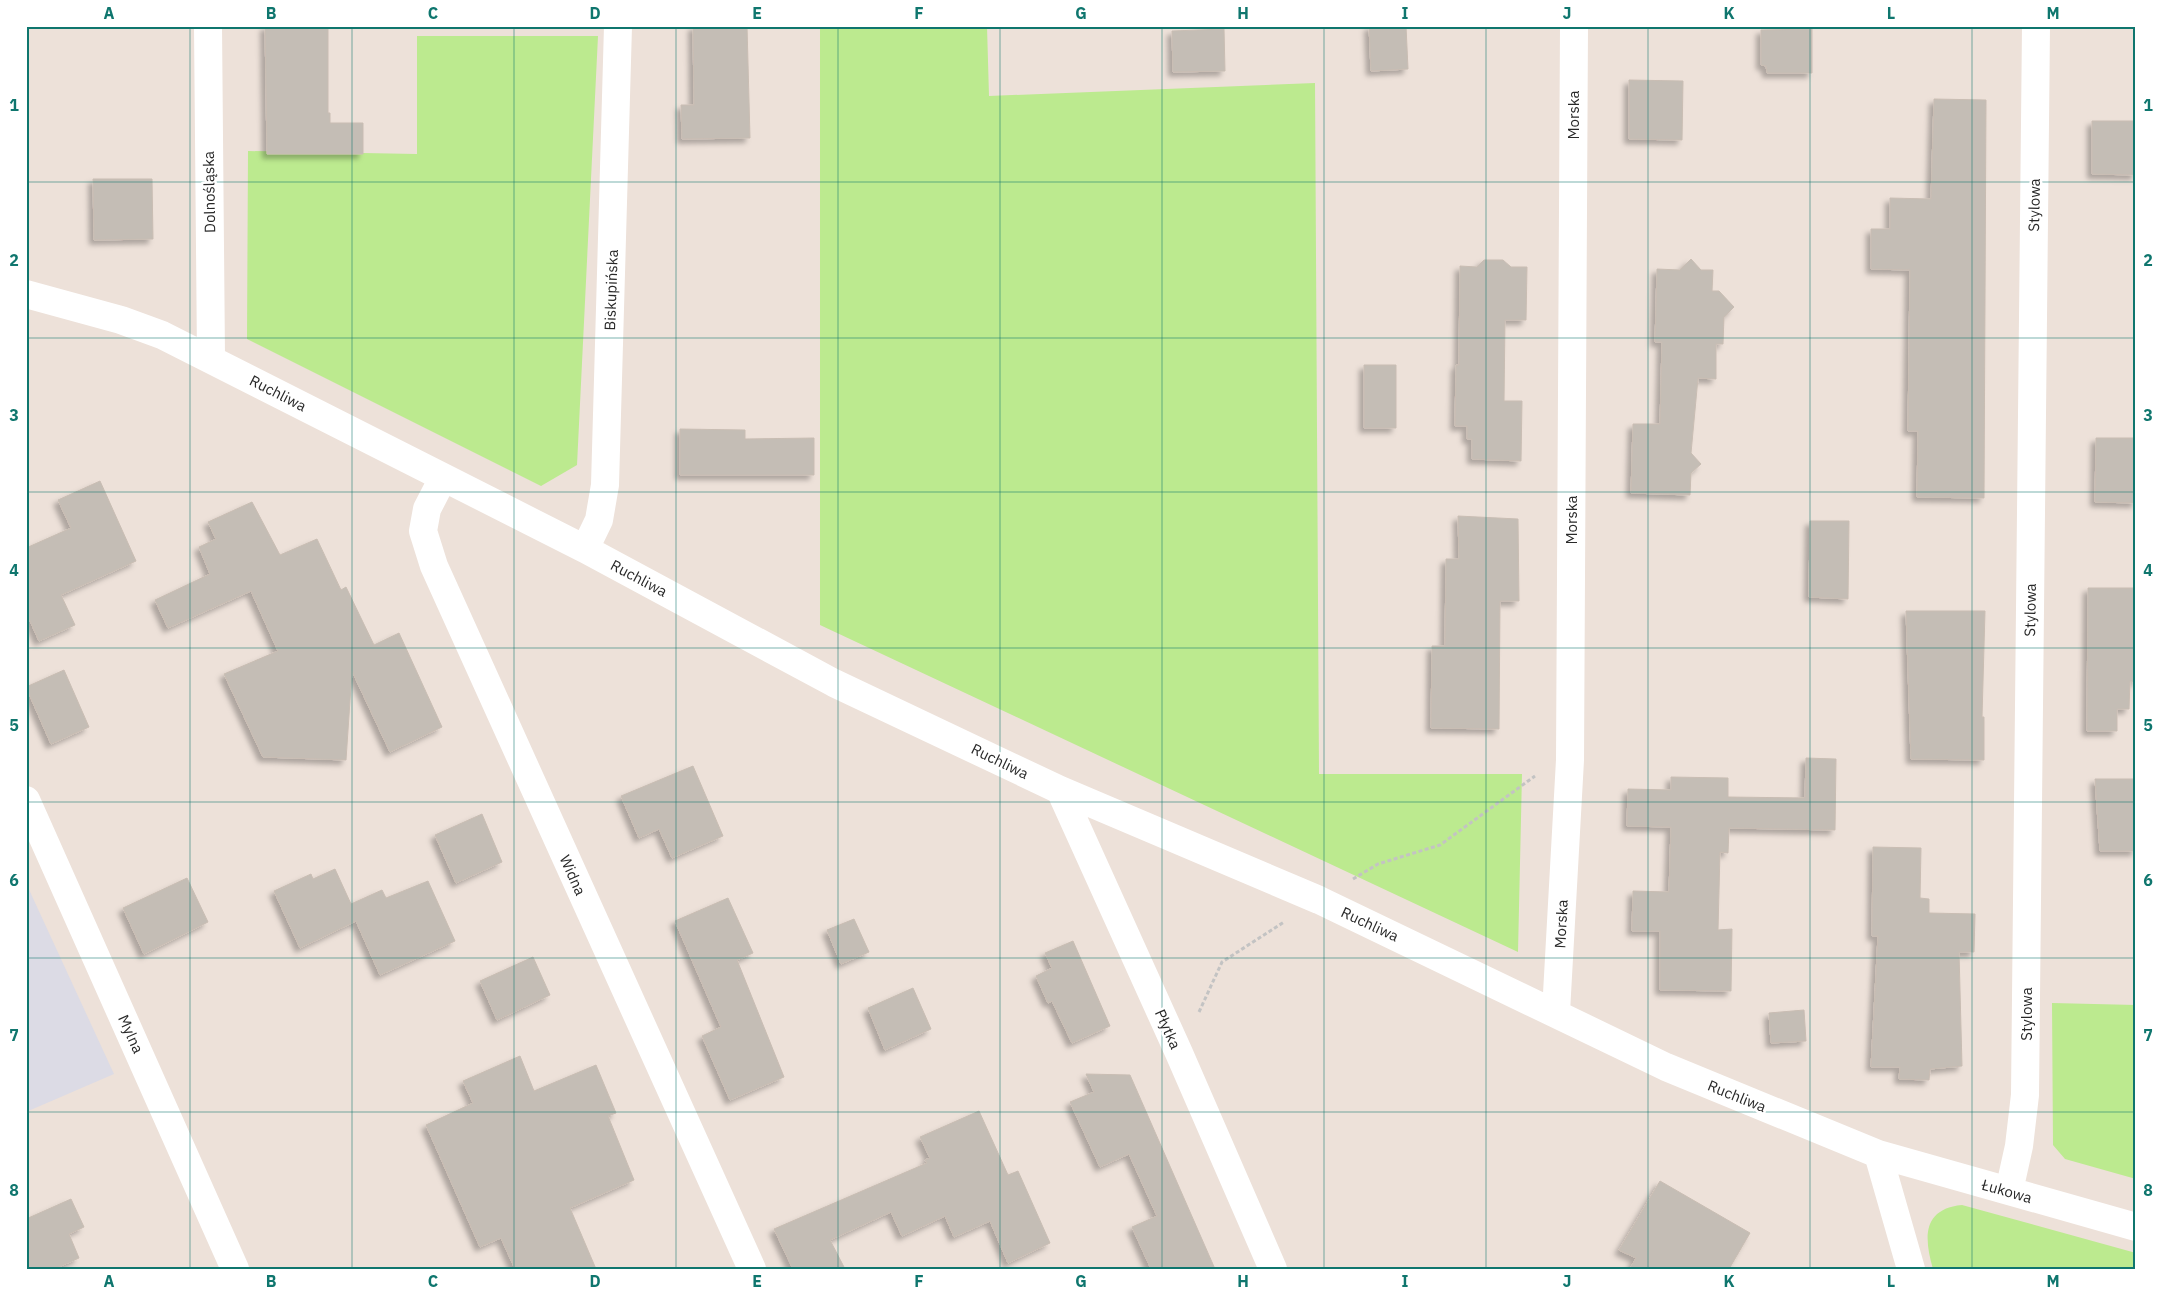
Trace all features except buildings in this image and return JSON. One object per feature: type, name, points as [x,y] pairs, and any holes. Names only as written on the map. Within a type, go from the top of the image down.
[{"type":"street","name":"Dolnośląska","points":[[208,26],[211,358]]},
{"type":"street","name":"Biskupińska","points":[[585,550],[599,520],[605,485],[618,26]]},
{"type":"street","name":"Morska","points":[[1556,1012],[1570,760],[1574,26]]},
{"type":"street","name":"Stylowa","points":[[2009,1191],[2019,1146],[2025,1095],[2036,26]]},
{"type":"street","name":"Ruchliwa","points":[[26,294],[121,320],[162,335],[211,358],[585,550],[834,683],[1060,790],[1319,900],[1556,1012],[1666,1068],[1878,1154]]},
{"type":"street","name":"Widna","points":[[443,478],[427,509],[423,531],[434,566],[752,1269]]},
{"type":"street","name":"Płytka","points":[[1060,790],[1179,1053],[1273,1269]]},
{"type":"street","name":"Mylna","points":[[26,800],[236,1269]]},
{"type":"street","name":"Łukowa","points":[[1878,1154],[2136,1227]]},
{"type":"street","points":[[1878,1154],[1911,1269]]},
{"type":"shaded area","points":[[26,883],[114,1074],[26,1112]]},
{"type":"green space","points":[[987,26],[989,96],[1315,83],[1319,774],[1522,774],[1518,952],[820,625],[820,27]]},
{"type":"green space","points":[[417,36],[598,36],[577,465],[541,486],[247,339],[248,151],[417,154]]},
{"type":"green space","points":[[2052,1003],[2136,1005],[2136,1179],[2065,1159],[2053,1145]]},
{"type":"green space","points":[[1962,1205],[2136,1253],[2136,1269],[1933,1269],[1928,1246],[1929,1227],[1939,1212]]}]
